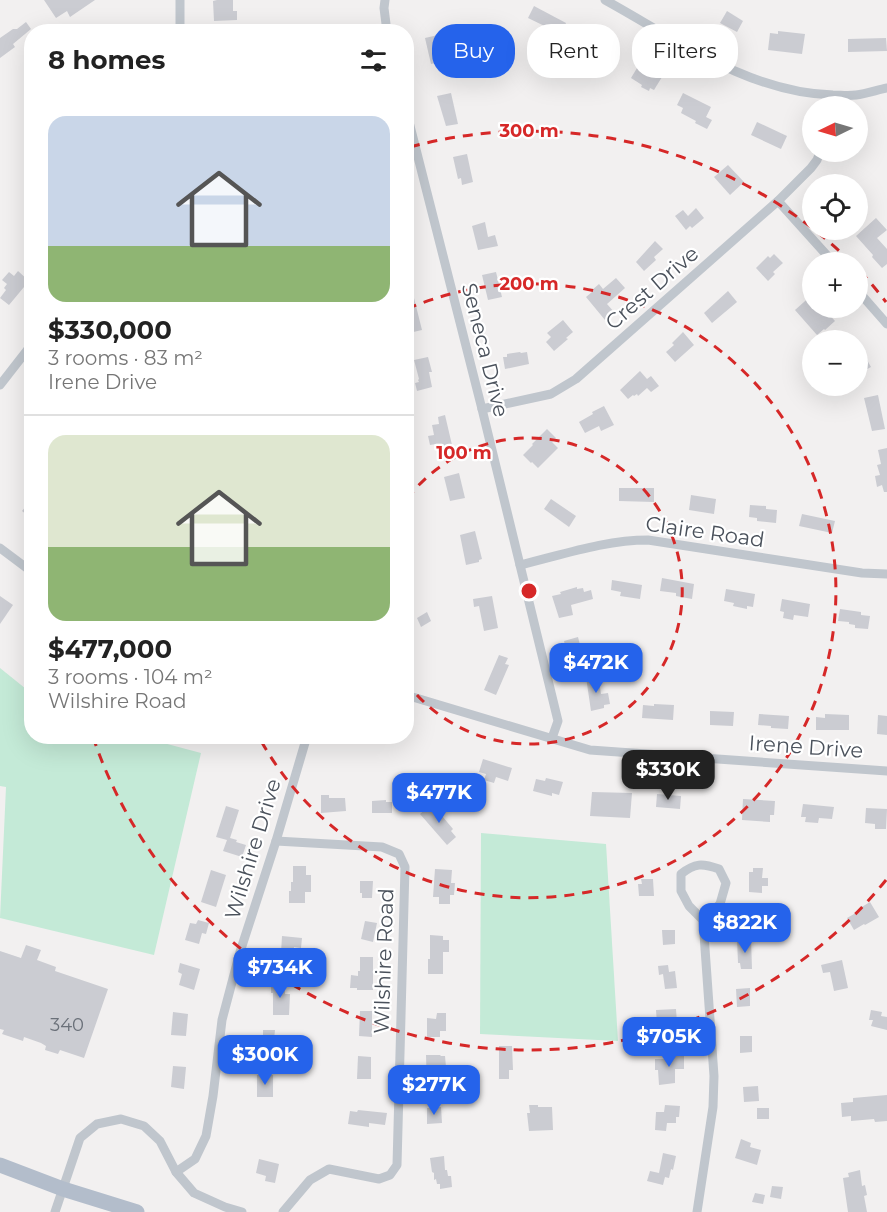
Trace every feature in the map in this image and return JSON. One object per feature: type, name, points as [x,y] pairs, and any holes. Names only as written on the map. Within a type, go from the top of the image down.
[{"type":"main road","points":[[0,1165],[63,1189],[137,1212]]},
{"type":"street","points":[[180,0],[180,24]]},
{"type":"street","points":[[385,0],[386,24]]},
{"type":"street","points":[[605,0],[724,67],[762,82],[806,93],[826,95],[855,95],[887,87]]},
{"type":"street","name":"Seneca Drive","points":[[414,141],[558,721],[552,738]]},
{"type":"street","name":"Crest Drive","points":[[482,409],[551,394],[576,379],[778,201],[816,162]]},
{"type":"street","points":[[778,201],[823,252]]},
{"type":"street","points":[[868,302],[887,324]]},
{"type":"street","points":[[0,385],[24,354]]},
{"type":"street","name":"Claire Road","points":[[520,565],[609,543],[648,540],[862,573],[887,574]]},
{"type":"street","points":[[0,548],[24,566]]},
{"type":"street","name":"Irene Drive","points":[[414,697],[590,750],[887,771]]},
{"type":"street","name":"Wilshire Drive","points":[[176,1172],[195,1159],[206,1136],[222,1020],[240,952],[305,744]]},
{"type":"street","name":"Wilshire Road","points":[[276,841],[382,847],[399,854],[405,867],[397,1165],[390,1175],[380,1179],[328,1169],[310,1180],[283,1212]]},
{"type":"street","points":[[697,1212],[713,1107],[714,1076],[703,920],[689,906],[681,891],[681,874],[692,866],[705,864],[718,869],[726,883],[720,904],[703,920]]},
{"type":"street","points":[[55,1212],[80,1138],[97,1124],[121,1119],[144,1126],[159,1141],[176,1172],[194,1193],[225,1207],[243,1212]]},
{"type":"green space","points":[[0,668],[24,687],[24,744],[167,744],[201,753],[154,955],[0,918],[6,787],[0,786]]},
{"type":"green space","points":[[481,833],[606,844],[618,1041],[480,1034]]},
{"type":"building","points":[[44,0],[95,0],[70,17],[67,11],[56,18]]},
{"type":"building","points":[[233,0],[233,11],[237,11],[237,20],[214,21],[213,1]]},
{"type":"building","points":[[534,6],[566,23],[540,24],[528,18]]},
{"type":"building","points":[[727,11],[743,21],[738,30],[738,24],[720,23]]},
{"type":"building","points":[[26,22],[27,24],[24,24],[24,35],[13,44],[15,47],[0,58],[0,38],[13,29],[17,29]]},
{"type":"building","points":[[778,31],[805,34],[802,54],[768,50],[770,33],[778,34]]},
{"type":"building","points":[[432,36],[432,64],[431,64],[425,38]]},
{"type":"building","points":[[886,38],[887,51],[848,52],[848,39]]},
{"type":"building","points":[[631,78],[661,78],[654,90],[650,88],[649,91]]},
{"type":"building","points":[[451,93],[458,124],[446,126],[437,96]]},
{"type":"building","points":[[683,93],[711,107],[706,117],[712,120],[707,129],[681,113],[683,108],[677,105]]},
{"type":"building","points":[[757,122],[787,136],[781,149],[751,135]]},
{"type":"building","points":[[467,154],[473,182],[462,185],[461,178],[458,179],[453,157]]},
{"type":"building","points":[[728,165],[744,182],[730,195],[714,177]]},
{"type":"building","points":[[696,208],[704,218],[686,230],[675,216],[683,210],[688,216]]},
{"type":"building","points":[[876,218],[887,230],[877,238],[887,249],[887,264],[882,268],[860,240],[868,240],[868,225]]},
{"type":"building","points":[[485,222],[488,237],[495,235],[498,246],[478,250],[472,226]]},
{"type":"building","points":[[655,241],[663,249],[654,257],[656,260],[644,271],[636,262]]},
{"type":"building","points":[[774,254],[783,263],[773,272],[775,274],[768,281],[756,268],[768,256],[770,258]]},
{"type":"building","points":[[18,271],[24,276],[24,287],[9,305],[0,298],[7,284],[2,280],[9,272],[14,276]]},
{"type":"building","points":[[496,272],[502,297],[488,300],[482,275]]},
{"type":"building","points":[[616,278],[625,288],[607,304],[614,312],[605,320],[586,297],[599,284],[603,289]]},
{"type":"building","points":[[728,291],[737,302],[712,323],[704,313]]},
{"type":"building","points":[[414,298],[422,330],[414,332]]},
{"type":"building","points":[[802,304],[802,318],[795,310]]},
{"type":"building","points":[[802,318],[832,318],[835,321],[825,330],[813,330]]},
{"type":"building","points":[[563,320],[573,332],[554,351],[546,342],[551,337],[547,333]]},
{"type":"building","points":[[683,332],[694,345],[675,362],[666,352]]},
{"type":"building","points":[[527,352],[529,364],[505,369],[503,357]]},
{"type":"building","points":[[428,357],[432,372],[429,372],[432,387],[417,391],[415,383],[419,382],[419,379],[414,360]]},
{"type":"building","points":[[640,371],[647,379],[651,376],[659,386],[651,392],[647,388],[638,396],[633,395],[628,399],[620,390]]},
{"type":"building","points":[[878,395],[885,429],[872,431],[864,398]]},
{"type":"building","points":[[604,406],[614,425],[601,431],[599,426],[585,433],[579,422]]},
{"type":"building","points":[[445,415],[452,445],[437,448],[436,444],[430,445],[428,436],[434,435],[432,425],[439,424],[438,417]]},
{"type":"building","points":[[547,429],[556,438],[552,442],[558,448],[538,468],[523,455]]},
{"type":"building","points":[[887,448],[887,492],[884,492],[882,485],[877,487],[875,476],[880,475],[877,465],[881,464],[878,450]]},
{"type":"building","points":[[459,473],[465,498],[450,501],[444,477]]},
{"type":"building","points":[[619,488],[654,488],[654,502],[619,501]]},
{"type":"building","points":[[691,495],[716,499],[714,514],[689,510]]},
{"type":"building","points":[[551,499],[576,516],[569,527],[544,509]]},
{"type":"building","points":[[750,505],[766,506],[766,509],[777,510],[776,523],[757,521],[757,518],[749,517]]},
{"type":"building","points":[[802,514],[835,521],[832,533],[799,526]]},
{"type":"building","points":[[475,531],[482,559],[466,565],[460,535]]},
{"type":"building","points":[[662,578],[694,584],[692,599],[676,596],[676,593],[660,591]]},
{"type":"building","points":[[612,580],[642,585],[640,599],[620,596],[621,592],[611,590]]},
{"type":"building","points":[[577,587],[577,589],[583,588],[584,592],[591,590],[593,599],[571,605],[573,615],[559,618],[552,596]]},
{"type":"building","points":[[726,589],[755,594],[753,607],[747,606],[747,609],[724,601]]},
{"type":"building","points":[[0,596],[13,605],[0,624]]},
{"type":"building","points":[[492,596],[498,628],[484,631],[479,606],[474,607],[473,599]]},
{"type":"building","points":[[782,599],[810,604],[808,617],[794,615],[793,620],[783,618],[784,612],[780,611]]},
{"type":"building","points":[[840,609],[861,612],[861,615],[870,616],[868,629],[855,628],[855,625],[849,622],[838,621]]},
{"type":"building","points":[[427,612],[431,621],[421,627],[417,618]]},
{"type":"building","points":[[578,637],[581,649],[567,653],[564,641]]},
{"type":"building","points":[[499,655],[508,658],[505,664],[509,665],[496,695],[484,690]]},
{"type":"building","points":[[598,675],[601,694],[608,693],[610,704],[591,711],[586,677]]},
{"type":"building","points":[[654,704],[674,705],[673,720],[642,718],[643,705],[654,706]]},
{"type":"building","points":[[710,711],[734,712],[733,726],[710,725]]},
{"type":"building","points":[[759,714],[789,716],[788,729],[758,725]]},
{"type":"building","points":[[825,714],[849,715],[849,730],[816,730],[816,717],[825,718]]},
{"type":"building","points":[[878,715],[887,716],[887,735],[877,734]]},
{"type":"building","points":[[483,759],[512,768],[508,781],[496,777],[494,783],[484,780],[486,774],[479,772]]},
{"type":"building","points":[[546,778],[563,782],[559,795],[552,793],[552,796],[533,791],[536,779],[545,781]]},
{"type":"building","points":[[592,792],[632,793],[630,818],[590,816]]},
{"type":"building","points":[[657,794],[681,796],[680,809],[656,807]]},
{"type":"building","points":[[321,795],[329,795],[329,798],[345,798],[346,811],[321,813]]},
{"type":"building","points":[[743,799],[775,801],[774,815],[770,815],[770,822],[742,820]]},
{"type":"building","points":[[386,800],[386,802],[392,802],[392,813],[372,813],[372,801]]},
{"type":"building","points":[[432,804],[453,829],[451,831],[456,837],[447,845],[420,814]]},
{"type":"building","points":[[803,804],[834,807],[832,819],[819,818],[818,823],[805,822],[806,817],[801,817]]},
{"type":"building","points":[[226,806],[239,810],[230,838],[246,845],[242,857],[223,851],[227,840],[216,837]]},
{"type":"building","points":[[866,808],[887,809],[886,829],[875,829],[875,824],[865,823]]},
{"type":"building","points":[[293,866],[306,866],[306,875],[311,875],[311,892],[305,892],[305,903],[289,903]]},
{"type":"building","points":[[753,868],[763,868],[762,878],[768,878],[768,886],[762,886],[762,893],[749,892],[749,872],[753,872]]},
{"type":"building","points":[[435,869],[452,870],[451,883],[455,883],[454,895],[450,895],[450,904],[439,904],[439,897],[433,897]]},
{"type":"building","points":[[211,870],[226,875],[216,907],[201,902]]},
{"type":"building","points":[[641,879],[653,879],[654,896],[639,896],[638,884],[642,884]]},
{"type":"building","points":[[360,881],[373,881],[372,898],[362,898]]},
{"type":"building","points":[[870,902],[879,917],[854,930],[847,918]]},
{"type":"building","points":[[198,920],[209,923],[206,934],[202,933],[199,944],[185,940],[190,923],[196,924]]},
{"type":"building","points":[[365,921],[377,923],[373,942],[361,939]]},
{"type":"building","points":[[662,930],[675,930],[675,944],[663,945]]},
{"type":"building","points":[[430,935],[443,936],[443,940],[449,940],[449,952],[443,952],[443,974],[428,974]]},
{"type":"building","points":[[282,936],[302,938],[301,948],[294,947],[292,970],[280,969]]},
{"type":"building","points":[[737,939],[751,939],[752,969],[741,969],[738,963]]},
{"type":"building","points":[[26,945],[41,950],[37,960],[56,967],[55,971],[108,989],[84,1058],[60,1050],[58,1054],[45,1050],[46,1046],[41,1043],[24,1037],[23,1041],[2,1034],[4,1030],[0,1029],[0,951],[21,958]]},
{"type":"building","points":[[360,957],[373,957],[373,990],[350,988],[351,975],[358,976],[358,971],[360,971]]},
{"type":"building","points":[[842,960],[848,988],[834,991],[830,972],[823,973],[821,965]]},
{"type":"building","points":[[180,963],[200,969],[194,990],[179,985],[182,974],[178,972]]},
{"type":"building","points":[[668,965],[669,972],[675,971],[677,988],[665,989],[663,974],[659,975],[658,966]]},
{"type":"building","points":[[271,982],[285,982],[285,994],[290,994],[289,1015],[273,1015]]},
{"type":"building","points":[[750,988],[750,1006],[737,1007],[736,989]]},
{"type":"building","points":[[676,1009],[677,1023],[657,1024],[656,1010]]},
{"type":"building","points":[[871,1010],[882,1012],[881,1016],[887,1017],[887,1030],[871,1026],[873,1020],[869,1020]]},
{"type":"building","points":[[360,1011],[372,1011],[372,1037],[359,1036]]},
{"type":"building","points":[[173,1012],[188,1014],[186,1036],[171,1035]]},
{"type":"building","points":[[437,1013],[446,1013],[446,1031],[440,1031],[440,1037],[427,1037],[427,1018],[436,1019]]},
{"type":"building","points":[[661,1027],[662,1038],[651,1039],[650,1028]]},
{"type":"building","points":[[263,1030],[275,1030],[272,1059],[259,1059],[259,1043],[263,1044]]},
{"type":"building","points":[[740,1036],[752,1036],[752,1052],[740,1053]]},
{"type":"building","points":[[499,1046],[512,1046],[513,1070],[509,1070],[509,1079],[499,1079]]},
{"type":"building","points":[[669,1053],[684,1053],[684,1069],[675,1069],[675,1083],[659,1085],[655,1059],[669,1059]]},
{"type":"building","points":[[426,1055],[445,1056],[446,1067],[441,1067],[441,1085],[438,1087],[427,1088]]},
{"type":"building","points":[[358,1056],[371,1057],[371,1079],[357,1079]]},
{"type":"building","points":[[173,1066],[186,1067],[184,1089],[171,1087]]},
{"type":"building","points":[[257,1075],[273,1075],[273,1097],[257,1097]]},
{"type":"building","points":[[758,1086],[759,1101],[744,1102],[743,1087]]},
{"type":"building","points":[[887,1095],[887,1121],[875,1122],[874,1119],[851,1121],[851,1116],[842,1117],[841,1103],[853,1102],[853,1098]]},
{"type":"building","points":[[529,1105],[552,1107],[553,1130],[529,1131],[527,1113],[530,1113]]},
{"type":"building","points":[[665,1105],[680,1106],[679,1117],[676,1117],[676,1123],[667,1123],[666,1131],[655,1130],[656,1112],[664,1112]]},
{"type":"building","points":[[441,1107],[442,1123],[427,1124],[427,1108]]},
{"type":"building","points":[[757,1108],[769,1108],[769,1119],[757,1119]]},
{"type":"building","points":[[358,1110],[387,1113],[385,1125],[369,1123],[369,1127],[348,1124],[350,1111],[357,1112]]},
{"type":"building","points":[[741,1139],[751,1143],[750,1147],[761,1150],[757,1165],[735,1158]]},
{"type":"building","points":[[663,1153],[676,1156],[669,1178],[665,1177],[663,1185],[647,1181],[650,1171],[659,1173]]},
{"type":"building","points":[[444,1156],[445,1170],[448,1176],[451,1176],[452,1187],[440,1189],[440,1184],[437,1184],[436,1179],[434,1180],[430,1158]]},
{"type":"building","points":[[259,1159],[279,1164],[275,1183],[265,1181],[266,1176],[256,1173]]},
{"type":"building","points":[[860,1170],[862,1186],[865,1185],[867,1195],[864,1196],[867,1212],[848,1212],[843,1178],[849,1177],[848,1173]]},
{"type":"building","points":[[772,1186],[783,1187],[781,1199],[770,1197]]},
{"type":"building","points":[[755,1193],[765,1195],[763,1204],[752,1202]]}]
